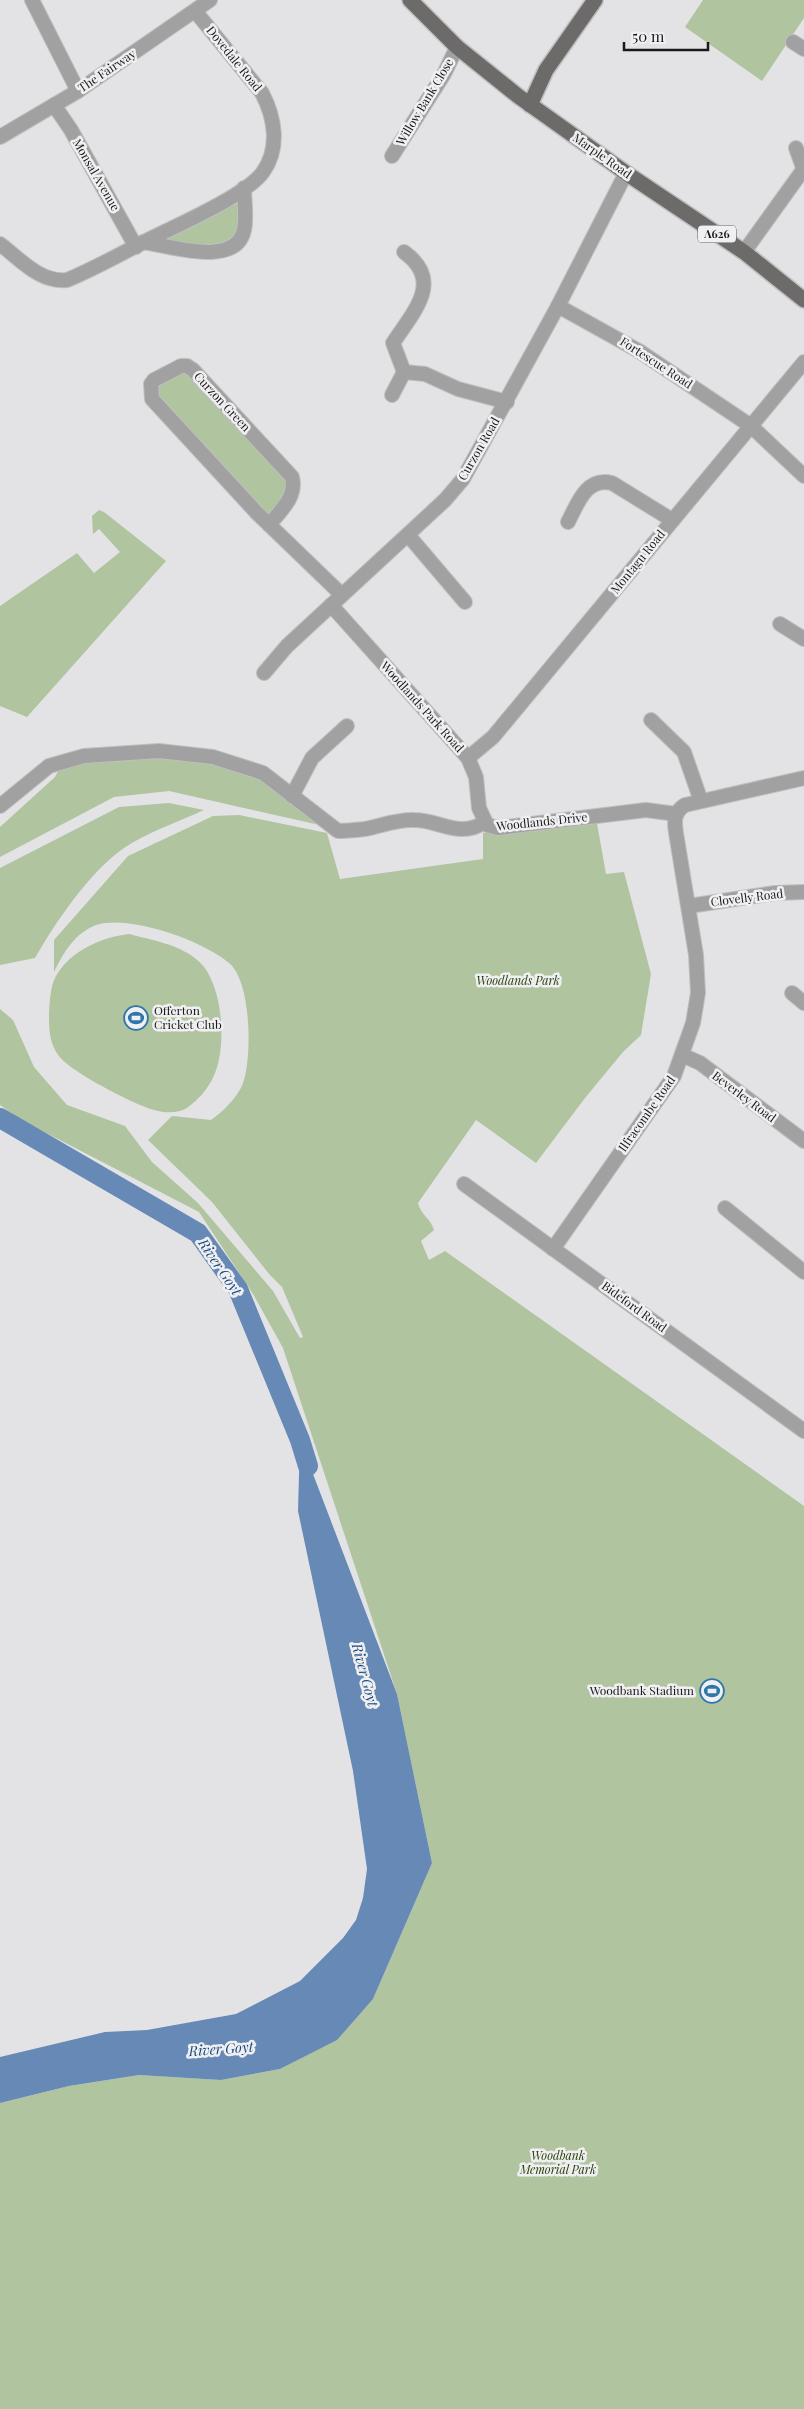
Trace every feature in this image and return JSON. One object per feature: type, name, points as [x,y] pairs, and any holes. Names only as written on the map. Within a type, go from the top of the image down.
[{"type":"main road","name":"Marple Road","points":[[410,0],[457,47],[524,100],[626,173],[744,252],[804,300]]},
{"type":"main road","points":[[524,100],[595,0]]},
{"type":"street","points":[[32,0],[78,91]]},
{"type":"street","name":"The Fairway","points":[[0,137],[78,91],[210,0]]},
{"type":"street","name":"Dovedale Road","points":[[0,244],[46,279],[57,281],[78,275],[203,213],[244,188],[262,174],[270,161],[274,133],[272,118],[262,93],[196,10]]},
{"type":"street","name":"Willow Bank Close","points":[[392,156],[444,74],[457,47]]},
{"type":"street","name":"Monsal Avenue","points":[[54,105],[126,226],[139,244]]},
{"type":"street","points":[[744,252],[804,170],[796,148]]},
{"type":"street","name":"Curzon Road","points":[[264,672],[287,646],[445,500],[463,479],[507,402],[626,173]]},
{"type":"street","points":[[139,244],[216,254],[230,250],[236,245],[244,230],[244,188]]},
{"type":"street","points":[[392,395],[404,372],[393,343],[425,290],[424,274],[416,260],[404,252]]},
{"type":"street","name":"Fortescue Road","points":[[558,306],[639,351],[751,426],[804,476]]},
{"type":"street","name":"Montagu Road","points":[[468,758],[493,737],[804,362]]},
{"type":"street","name":"Curzon Green","points":[[269,525],[292,494],[294,487],[292,477],[193,370],[187,366],[181,366],[154,380],[151,384],[152,399],[269,525],[342,595]]},
{"type":"street","points":[[404,372],[425,374],[458,389],[507,402]]},
{"type":"street","points":[[568,522],[585,491],[591,485],[604,481],[612,483],[672,520]]},
{"type":"street","points":[[408,535],[465,602]]},
{"type":"street","name":"Woodlands Park Road","points":[[331,605],[468,758],[476,777],[479,808],[485,822]]},
{"type":"street","points":[[780,624],[804,639]]},
{"type":"street","points":[[652,720],[684,752],[701,801]]},
{"type":"street","points":[[292,796],[312,758],[347,726]]},
{"type":"street","name":"Woodlands Drive","points":[[0,806],[49,766],[84,756],[159,750],[213,757],[263,773],[338,831],[366,829],[416,819],[458,830],[470,829],[485,822],[490,827],[498,828],[646,810],[676,814]]},
{"type":"street","points":[[676,814],[685,805],[804,778]]},
{"type":"street","name":"Ilfracombe Road","points":[[553,1249],[674,1076],[693,1023],[698,993],[696,955],[674,822],[676,814]]},
{"type":"street","name":"Clovelly Road","points":[[689,906],[775,892],[804,892]]},
{"type":"street","points":[[792,992],[804,1003]]},
{"type":"street","name":"Beverley Road","points":[[682,1055],[700,1063],[804,1141]]},
{"type":"street","name":"Bideford Road","points":[[464,1184],[804,1431]]},
{"type":"street","points":[[725,1208],[804,1272]]},
{"type":"green space","points":[[703,0],[804,0],[804,18],[762,81],[685,27]]},
{"type":"green space","points":[[230,202],[241,205],[238,234],[219,249],[167,243],[168,235]]},
{"type":"green space","points":[[181,366],[294,487],[269,525],[152,399],[151,384]]},
{"type":"green space","points":[[99,510],[166,561],[27,717],[0,706],[0,606],[77,553],[94,573],[120,552],[99,529],[93,534],[92,516]]},
{"type":"green space","points":[[155,757],[211,763],[259,779],[324,826],[169,791],[114,797],[0,857],[0,827],[55,777],[60,768],[87,762]]},
{"type":"green space","points":[[169,803],[204,810],[153,832],[124,848],[99,870],[74,898],[35,958],[0,965],[0,868],[119,807]]},
{"type":"green space","name":"Woodbank Memorial Park","points":[[239,815],[327,833],[340,879],[483,859],[483,833],[596,818],[606,874],[624,872],[651,974],[641,1035],[623,1052],[585,1098],[536,1163],[476,1120],[418,1203],[434,1230],[421,1241],[429,1260],[445,1251],[804,1506],[804,2409],[0,2409],[0,2103],[69,2086],[139,2075],[221,2080],[280,2069],[336,2040],[373,1999],[432,1863],[397,1694],[283,1348],[253,1294],[199,1212],[23,1121],[0,1105],[0,1009],[13,1020],[34,1067],[67,1105],[125,1126],[152,1162],[198,1203],[273,1291],[300,1338],[303,1337],[282,1287],[269,1274],[212,1202],[148,1140],[172,1116],[211,1120],[231,1102],[242,1086],[247,1068],[249,1036],[246,1001],[236,972],[229,963],[217,955],[185,938],[146,926],[110,923],[96,925],[82,933],[70,944],[54,972],[54,940],[128,856],[213,816]]},
{"type":"green space","points":[[129,934],[164,943],[189,954],[205,968],[217,996],[221,1029],[219,1061],[210,1083],[200,1097],[187,1108],[180,1111],[158,1111],[136,1103],[106,1088],[65,1063],[51,1041],[49,1013],[51,994],[54,980],[62,967],[78,953],[98,942]]},
{"type":"water","points":[[300,1440],[397,1694],[432,1863],[373,1999],[337,2040],[280,2069],[221,2080],[139,2075],[69,2086],[0,2103],[0,2057],[105,2032],[147,2030],[236,2014],[300,1981],[343,1938],[356,1920],[363,1898],[367,1869],[353,1771],[298,1511]]},
{"type":"waterway","name":"River Goyt","points":[[0,1118],[198,1233],[238,1289],[300,1440],[308,1466]]},
{"type":"place","name":"Offerton Cricket Club","points":[[136,1018]]},
{"type":"place","name":"Woodbank Stadium","points":[[712,1691]]},
{"type":"park label","name":"Woodlands Park","points":[[518,981]]}]
